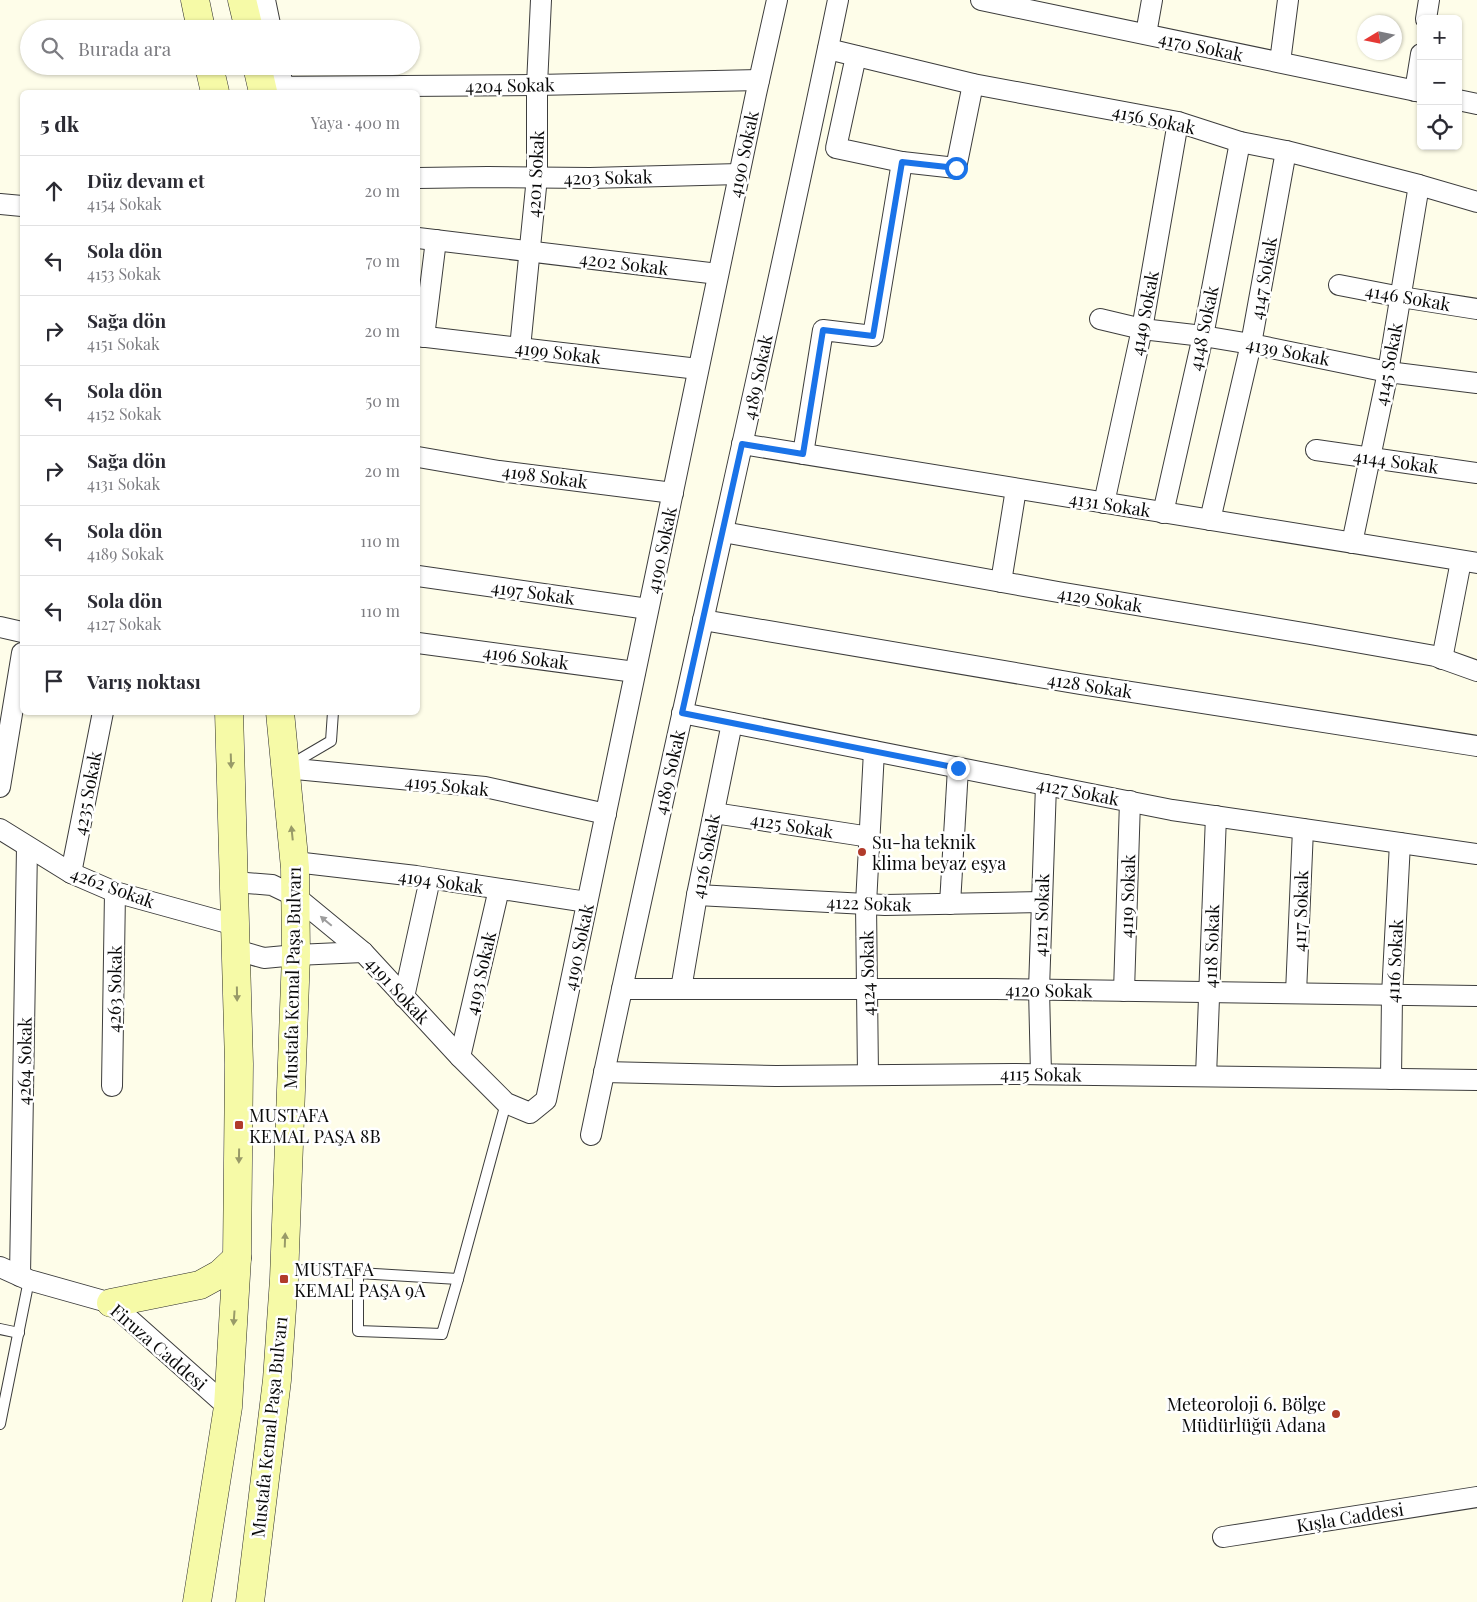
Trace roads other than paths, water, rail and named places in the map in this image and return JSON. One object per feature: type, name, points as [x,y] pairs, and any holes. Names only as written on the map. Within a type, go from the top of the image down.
[{"type":"main road","points":[[195,0],[199,20]]},
{"type":"main road","points":[[249,0],[249,20]]},
{"type":"main road","points":[[211,75],[215,90]]},
{"type":"main road","points":[[197,1602],[228,1407],[237,1258],[239,1125],[236,937],[229,715]]},
{"type":"main road","name":"Mustafa Kemal Paşa Bulvarı","points":[[250,1602],[277,1380],[284,1270],[296,955],[295,862],[280,715]]},
{"type":"main road","points":[[111,1303],[200,1285],[220,1274],[237,1258]]},
{"type":"street","points":[[249,0],[264,20]]},
{"type":"street","name":"4201 Sokak","points":[[520,348],[537,177],[537,85],[541,0]]},
{"type":"street","name":"4190 Sokak","points":[[546,1100],[777,0]]},
{"type":"street","name":"4189 Sokak","points":[[591,1135],[838,0]]},
{"type":"street","name":"4170 Sokak","points":[[981,0],[1417,91]]},
{"type":"street","points":[[1146,34],[1152,0]]},
{"type":"street","points":[[1280,62],[1288,0]]},
{"type":"street","points":[[1427,15],[1429,0]]},
{"type":"street","name":"4156 Sokak","points":[[828,49],[973,84],[1178,122],[1240,142],[1286,151],[1477,202]]},
{"type":"street","points":[[856,56],[836,148],[902,162],[956,168],[973,84]]},
{"type":"street","name":"4204 Sokak","points":[[269,85],[537,85],[759,80]]},
{"type":"street","points":[[1462,101],[1477,104]]},
{"type":"street","name":"4149 Sokak","points":[[1104,503],[1142,329],[1178,122]]},
{"type":"street","name":"4148 Sokak","points":[[1163,513],[1203,336],[1240,142]]},
{"type":"street","name":"4147 Sokak","points":[[1210,520],[1251,344],[1286,151]]},
{"type":"street","points":[[803,454],[823,330],[873,336],[902,162]]},
{"type":"street","name":"4203 Sokak","points":[[420,178],[590,178],[739,174]]},
{"type":"street","name":"4145 Sokak","points":[[1352,543],[1388,372],[1419,185]]},
{"type":"street","points":[[0,204],[20,206]]},
{"type":"street","points":[[421,336],[427,239]]},
{"type":"street","name":"4202 Sokak","points":[[427,239],[718,274]]},
{"type":"street","name":"4146 Sokak","points":[[1339,285],[1477,309]]},
{"type":"street","name":"4139 Sokak","points":[[1100,319],[1142,329],[1251,344],[1388,372],[1477,383]]},
{"type":"street","name":"4199 Sokak","points":[[421,336],[698,369]]},
{"type":"street","name":"4131 Sokak","points":[[742,444],[1469,562]]},
{"type":"street","name":"4144 Sokak","points":[[1316,450],[1477,473]]},
{"type":"street","name":"4198 Sokak","points":[[420,457],[499,470],[673,493]]},
{"type":"street","points":[[1001,582],[1016,489]]},
{"type":"street","name":"4129 Sokak","points":[[722,532],[1001,582],[1310,634],[1442,659],[1477,670]]},
{"type":"street","points":[[1442,659],[1469,562]]},
{"type":"street","name":"4197 Sokak","points":[[420,576],[648,609]]},
{"type":"street","name":"4128 Sokak","points":[[703,620],[1090,686],[1477,746]]},
{"type":"street","points":[[0,627],[20,632]]},
{"type":"street","name":"4196 Sokak","points":[[420,643],[635,672]]},
{"type":"street","points":[[0,787],[20,665]]},
{"type":"street","name":"4127 Sokak","points":[[682,713],[1130,801],[1216,816],[1477,854]]},
{"type":"street","name":"4235 Sokak","points":[[71,873],[102,715]]},
{"type":"street","name":"4126 Sokak","points":[[681,989],[697,895],[732,723]]},
{"type":"street","name":"4124 Sokak","points":[[868,1075],[866,904],[874,751]]},
{"type":"street","name":"4195 Sokak","points":[[285,768],[485,788],[606,814]]},
{"type":"street","points":[[950,904],[958,768]]},
{"type":"street","name":"4121 Sokak","points":[[1041,1074],[1039,990],[1046,785]]},
{"type":"street","name":"4119 Sokak","points":[[1124,991],[1130,801]]},
{"type":"street","name":"4125 Sokak","points":[[714,813],[870,837]]},
{"type":"street","name":"4118 Sokak","points":[[1206,1076],[1216,816]]},
{"type":"street","name":"4262 Sokak","points":[[0,829],[71,873],[115,892],[236,937],[264,958],[363,952]]},
{"type":"street","name":"4117 Sokak","points":[[1296,993],[1303,829]]},
{"type":"street","name":"4116 Sokak","points":[[1391,1079],[1392,995],[1400,843]]},
{"type":"street","name":"4264 Sokak","points":[[25,1278],[27,847]]},
{"type":"street","name":"4194 Sokak","points":[[295,862],[430,878],[588,902]]},
{"type":"street","points":[[404,997],[430,878]]},
{"type":"street","name":"4191 Sokak","points":[[234,882],[272,885],[296,896],[363,952],[460,1057],[506,1103],[530,1112],[546,1100]]},
{"type":"street","name":"4193 Sokak","points":[[460,1057],[499,889]]},
{"type":"street","name":"4263 Sokak","points":[[112,1086],[115,892]]},
{"type":"street","name":"4122 Sokak","points":[[697,895],[866,904],[1042,902]]},
{"type":"street","name":"4120 Sokak","points":[[622,989],[1039,990],[1477,996]]},
{"type":"street","name":"4115 Sokak","points":[[604,1072],[776,1076],[1041,1074],[1477,1080]]},
{"type":"street","name":"Firuza Caddesi","points":[[0,1267],[25,1278],[111,1303],[228,1407]]},
{"type":"street","name":"Kışla Caddesi","points":[[1223,1537],[1477,1497]]},
{"type":"lane","points":[[285,768],[331,741],[333,715]]},
{"type":"lane","points":[[358,1273],[358,1331],[442,1334],[506,1103]]},
{"type":"lane","points":[[284,1270],[458,1280]]},
{"type":"lane","points":[[0,1424],[20,1333],[25,1278]]},
{"type":"lane","points":[[0,1329],[20,1333]]},
{"type":"place","name":"Su-ha teknik klima beyaz eşya","points":[[862,852]]},
{"type":"place","name":"MUSTAFA KEMAL PAŞA 8B","points":[[239,1125]]},
{"type":"place","name":"MUSTAFA KEMAL PAŞA 9A","points":[[284,1279]]},
{"type":"place","name":"Meteoroloji 6. Bölge Müdürlüğü Adana","points":[[1336,1414]]}]
